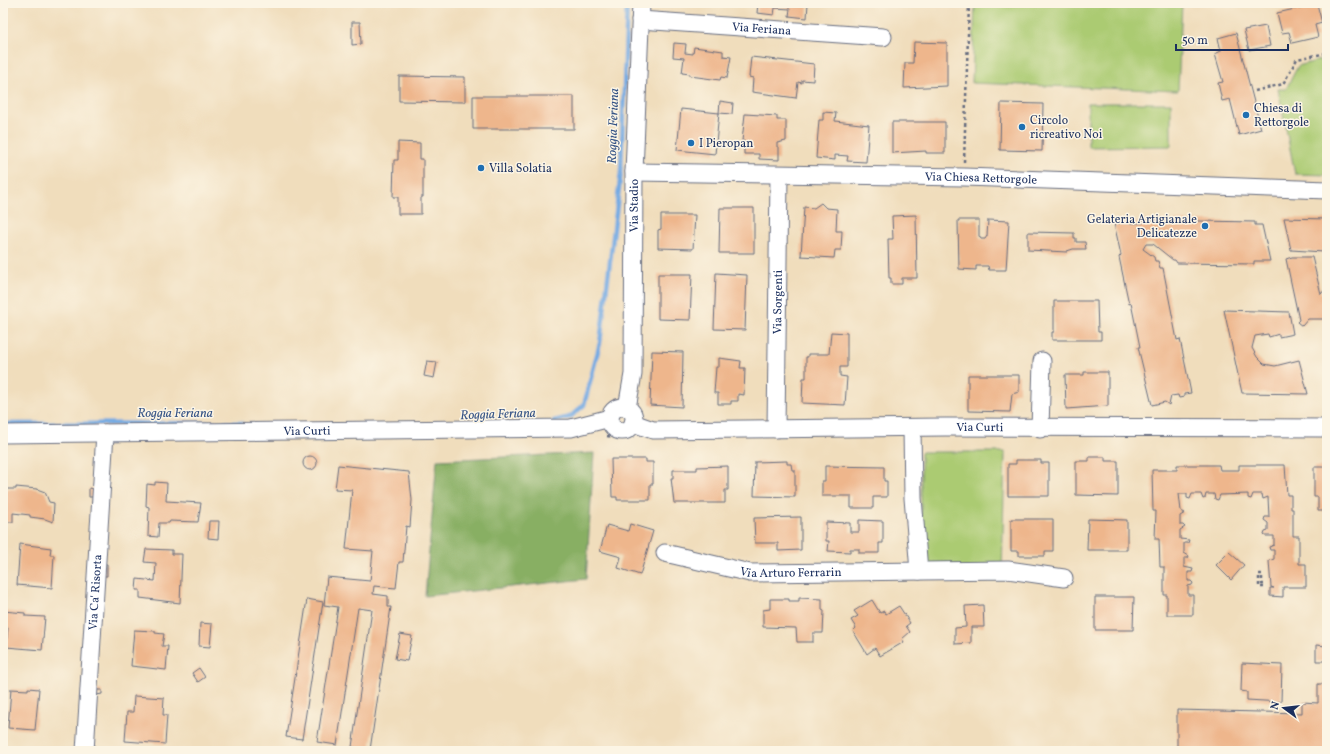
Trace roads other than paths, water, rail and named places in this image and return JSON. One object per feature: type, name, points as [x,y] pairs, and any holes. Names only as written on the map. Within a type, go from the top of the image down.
[{"type":"street","name":"Via Feriana","points":[[641,11],[883,37]]},
{"type":"street","name":"Via Stadio","points":[[626,408],[633,374],[634,172],[641,11]]},
{"type":"street","name":"Via Chiesa Rettorgole","points":[[634,172],[964,177],[1327,190]]},
{"type":"street","name":"Via Sorgenti","points":[[776,429],[779,175]]},
{"type":"street","points":[[1040,428],[1042,361]]},
{"type":"street","name":"Via Curti","points":[[3,434],[571,428],[610,418],[616,409],[626,408]]},
{"type":"street","points":[[610,418],[612,426],[618,430],[626,430],[634,423],[634,416],[626,408]]},
{"type":"street","name":"Via Curti","points":[[634,423],[653,430],[912,428],[1327,428]]},
{"type":"street","points":[[912,428],[913,498],[919,571]]},
{"type":"street","name":"Via Ca' Risorta","points":[[85,751],[105,433]]},
{"type":"street","name":"Via Arturo Ferrarin","points":[[665,553],[750,573],[1008,570],[1064,578]]},
{"type":"waterway","name":"Roggia Feriana","points":[[554,421],[570,417],[584,405],[600,343],[621,172],[627,3]]},
{"type":"waterway","name":"Roggia Feriana","points":[[3,424],[241,423]]},
{"type":"place","name":"Chiesa di Rettorgole","points":[[1246,115]]},
{"type":"place","name":"Circolo ricreativo Noi","points":[[1022,127]]},
{"type":"place","name":"I Pieropan","points":[[691,143]]},
{"type":"place","name":"Villa Solatia","points":[[481,168]]},
{"type":"place","name":"Gelateria Artigianale Delicatezze","points":[[1205,226]]}]
